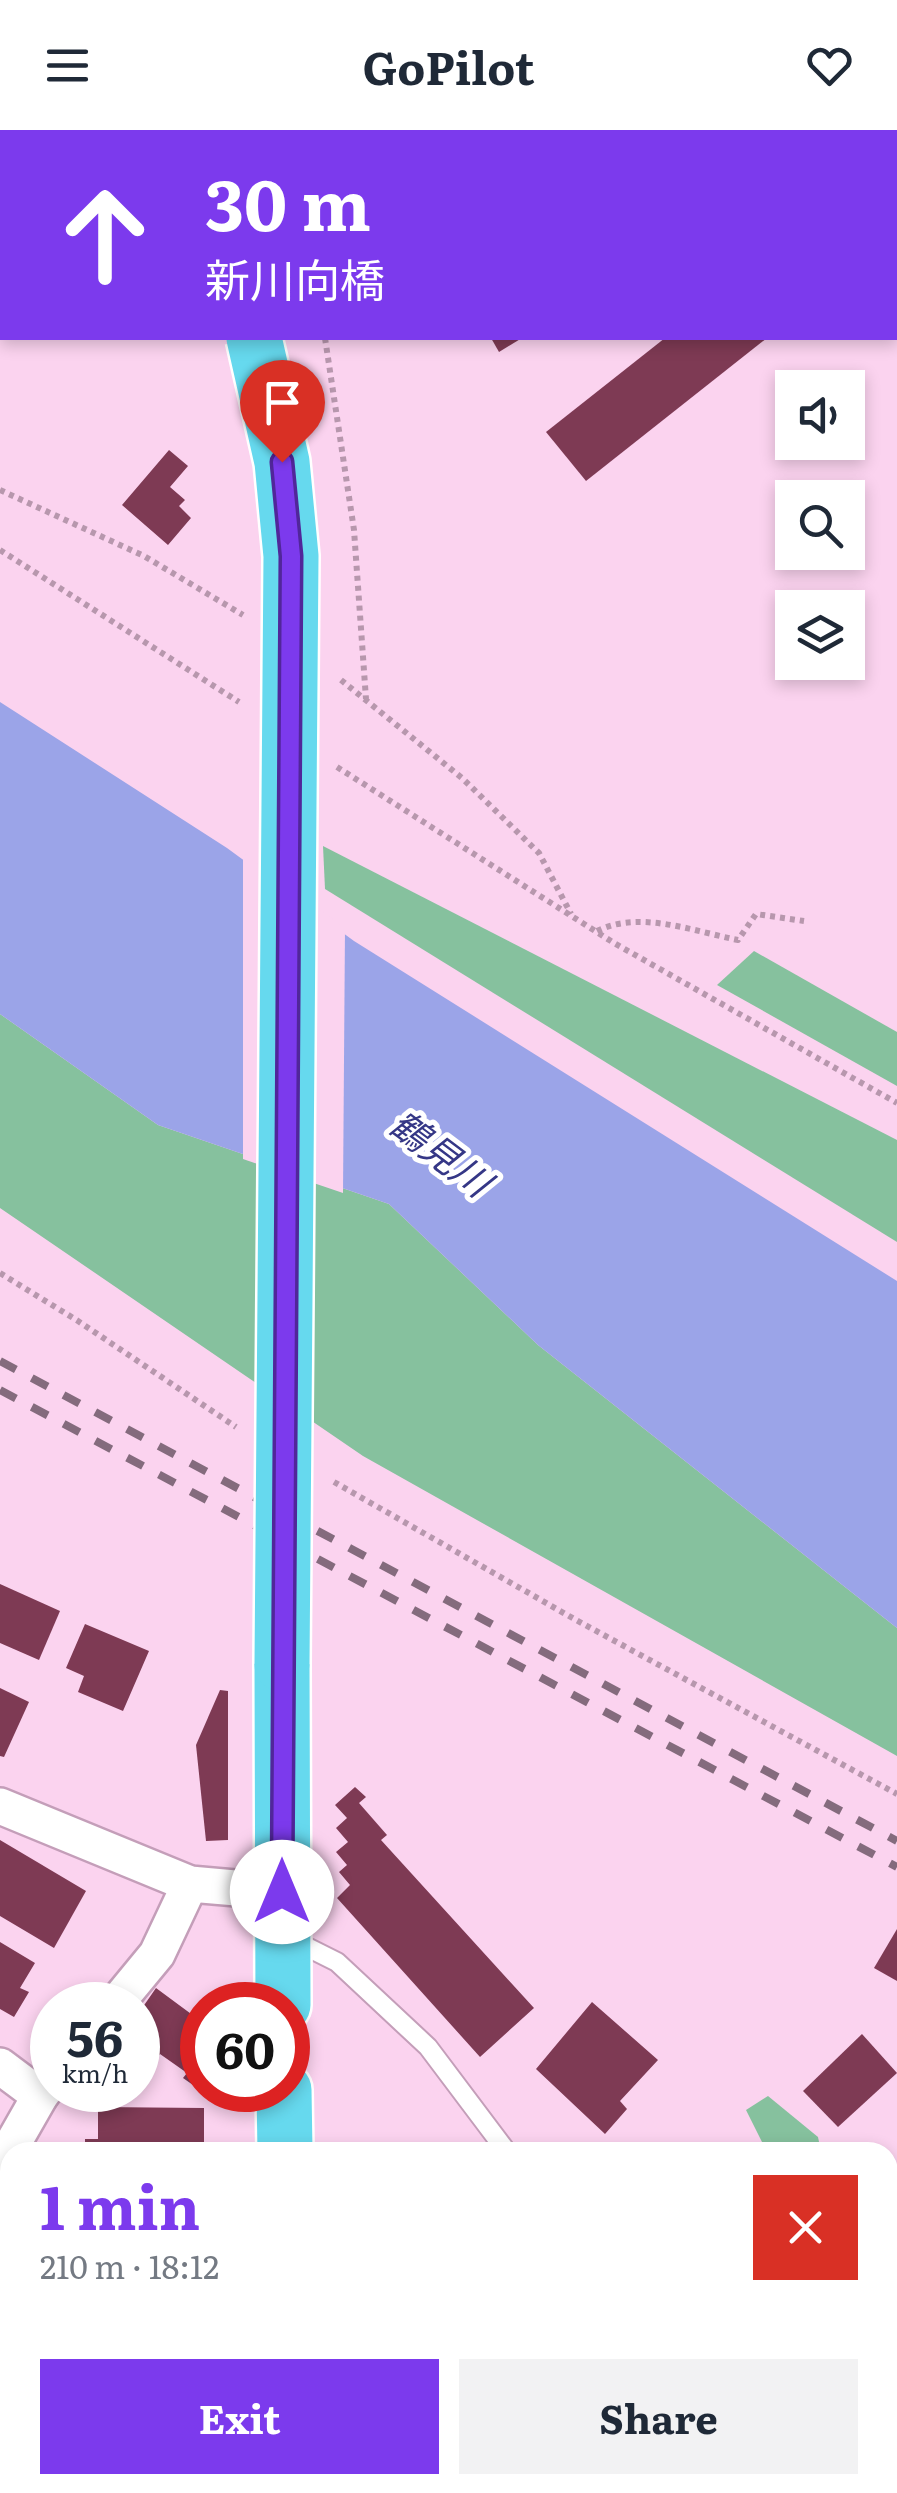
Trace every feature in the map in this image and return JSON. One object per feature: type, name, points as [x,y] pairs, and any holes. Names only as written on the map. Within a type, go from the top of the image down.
[{"type":"main road","points":[[254,340],[282,462],[291,556],[283,1982]]},
{"type":"main road","points":[[284,2112],[285,2142]]},
{"type":"street","points":[[0,1806],[190,1884],[282,1913]]},
{"type":"street","points":[[133,1982],[157,1954],[190,1884]]},
{"type":"street","points":[[0,2066],[30,2080]]},
{"type":"street","points":[[14,2142],[32,2112]]},
{"type":"lane","points":[[282,1913],[428,2047],[500,2142]]},
{"type":"path","points":[[325,340],[354,530],[366,701]]},
{"type":"path","points":[[596,931],[614,922],[632,920],[738,940],[756,914],[804,921]]},
{"type":"path","points":[[572,916],[897,1102]]},
{"type":"path","points":[[0,1273],[237,1428]]},
{"type":"path","points":[[331,1480],[576,1620],[897,1794]]},
{"type":"green space","points":[[323,846],[897,1140],[897,1242],[325,889]]},
{"type":"green space","points":[[754,951],[897,1032],[897,1086],[717,985]]},
{"type":"green space","points":[[0,1014],[158,1125],[389,1204],[538,1345],[897,1628],[897,1756],[363,1456],[0,1208]]},
{"type":"green space","points":[[768,2096],[818,2137],[819,2142],[762,2142],[746,2110]]},
{"type":"water","name":"鶴見川","points":[[0,702],[227,848],[354,941],[897,1281],[897,1628],[538,1345],[389,1204],[158,1125],[0,1014]]},
{"type":"pier","points":[[243,853],[345,928],[343,1193],[243,1159]]},
{"type":"building","points":[[492,340],[519,340],[499,352]]},
{"type":"building","points":[[662,340],[764,340],[586,481],[546,432]]},
{"type":"building","points":[[169,450],[188,466],[170,487],[185,500],[179,506],[191,518],[168,545],[122,505]]},
{"type":"building","points":[[0,1584],[60,1611],[39,1660],[0,1643]]},
{"type":"building","points":[[85,1624],[149,1651],[123,1711],[78,1692],[84,1676],[66,1668]]},
{"type":"building","points":[[0,1688],[29,1702],[4,1757],[0,1756]]},
{"type":"building","points":[[220,1690],[228,1691],[228,1840],[206,1841],[196,1745]]},
{"type":"building","points":[[355,1787],[366,1797],[359,1803],[387,1835],[381,1840],[534,2008],[480,2057],[337,1898],[350,1885],[339,1872],[347,1865],[336,1852],[348,1842],[336,1828],[347,1818],[335,1805]]},
{"type":"building","points":[[0,1840],[86,1891],[54,1948],[0,1916]]},
{"type":"building","points":[[897,1929],[897,1981],[874,1968]]},
{"type":"building","points":[[0,1942],[35,1963],[20,1988],[29,1992],[14,2017],[0,2009]]},
{"type":"building","points":[[160,1991],[180,2006],[180,2068],[160,2054]]},
{"type":"building","points":[[592,2002],[658,2060],[620,2101],[627,2109],[605,2134],[536,2069]]},
{"type":"building","points":[[862,2034],[897,2073],[838,2127],[803,2091]]},
{"type":"building","points":[[160,2108],[204,2112],[204,2142],[85,2139],[98,2139],[98,2112],[160,2112]]},
{"type":"railway","points":[[0,1361],[897,1841]]},
{"type":"railway","points":[[0,1390],[897,1867]]},
{"type":"route","points":[[282,462],[291,556],[282,1892]]}]
